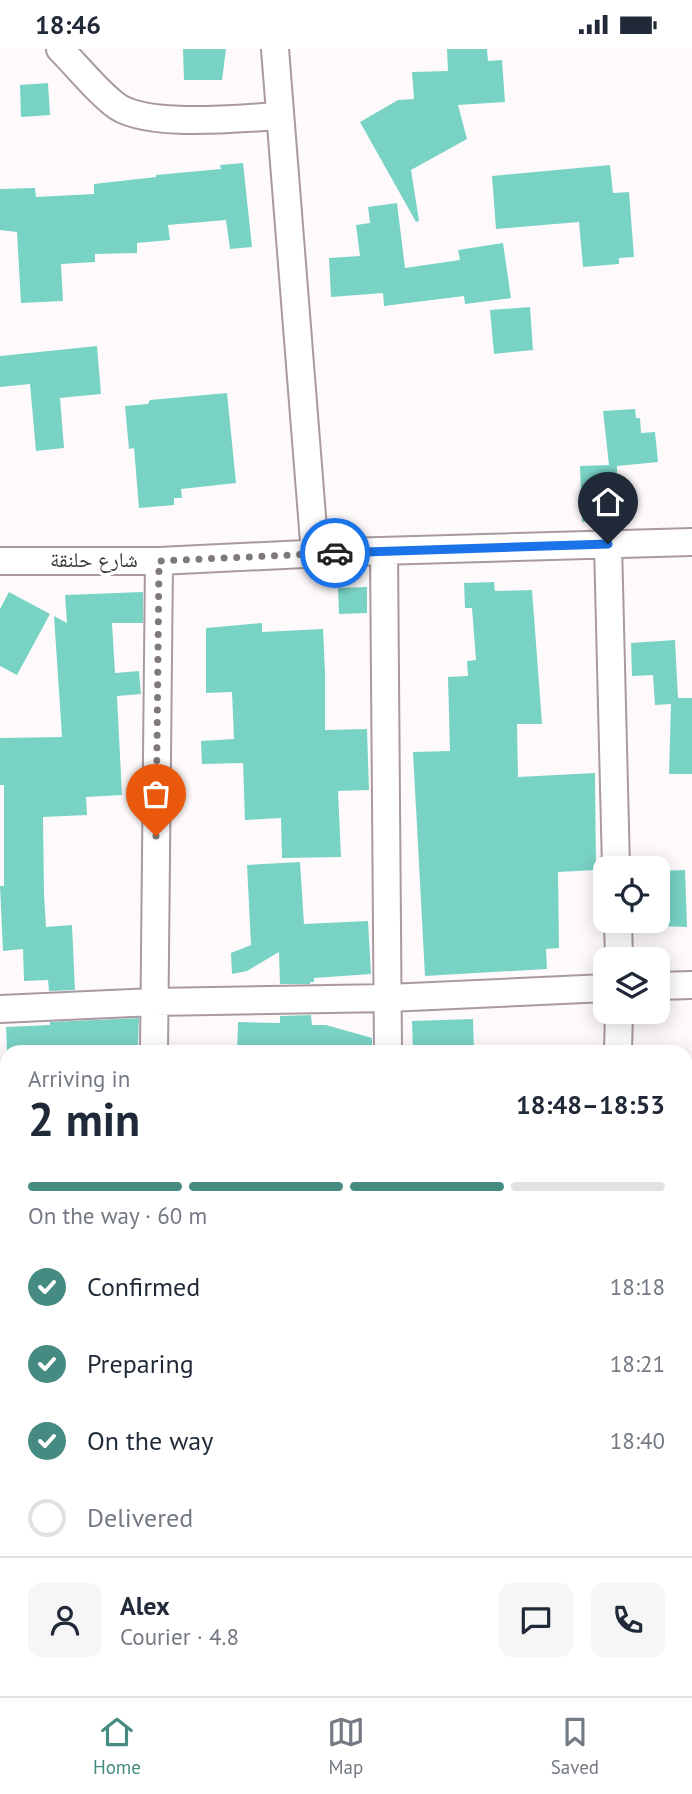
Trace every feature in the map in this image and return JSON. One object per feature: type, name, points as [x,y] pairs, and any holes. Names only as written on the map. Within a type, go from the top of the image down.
[{"type":"street","points":[[60,49],[115,105],[130,113],[170,120],[280,116]]},
{"type":"street","points":[[275,49],[315,554]]},
{"type":"street","name":"شارع حلنقة","points":[[0,561],[159,561],[692,542]]},
{"type":"street","points":[[608,544],[617,856]]},
{"type":"street","points":[[384,551],[388,1045]]},
{"type":"street","points":[[154,1045],[159,561]]},
{"type":"street","points":[[670,986],[692,985]]},
{"type":"street","points":[[0,1009],[154,1002],[388,998],[593,989]]},
{"type":"street","points":[[618,1045],[619,1024]]},
{"type":"building","points":[[183,49],[226,49],[222,80],[184,80]]},
{"type":"building","points":[[447,49],[487,49],[488,61],[502,60],[505,102],[458,105],[467,139],[411,170],[419,221],[416,222],[360,122],[398,100],[414,99],[412,72],[448,71]]},
{"type":"building","points":[[48,83],[50,115],[21,117],[20,85]]},
{"type":"building","points":[[243,163],[252,247],[230,249],[226,220],[168,225],[170,240],[137,243],[137,253],[95,254],[95,262],[61,264],[63,301],[21,303],[17,232],[0,230],[0,189],[35,188],[36,197],[94,194],[94,184],[221,169],[220,165]]},
{"type":"building","points":[[610,165],[613,193],[629,192],[634,257],[619,258],[619,264],[583,267],[579,222],[496,229],[492,176]]},
{"type":"building","points":[[397,203],[405,268],[460,260],[458,250],[503,243],[511,298],[465,304],[464,296],[384,306],[383,293],[331,297],[329,258],[360,256],[356,225],[370,223],[368,207]]},
{"type":"building","points":[[530,307],[533,350],[494,354],[490,310]]},
{"type":"building","points":[[97,346],[101,394],[60,398],[64,448],[36,451],[30,384],[0,387],[0,356]]},
{"type":"building","points":[[227,393],[236,483],[181,489],[182,498],[174,498],[174,505],[139,508],[134,448],[129,449],[125,406],[148,404],[150,400]]},
{"type":"building","points":[[635,409],[636,418],[640,418],[641,433],[655,432],[658,462],[617,466],[618,523],[582,522],[580,466],[609,465],[603,411]]},
{"type":"building","points":[[494,582],[495,591],[532,590],[542,724],[517,724],[518,777],[595,773],[596,856],[593,856],[593,870],[558,872],[559,948],[546,949],[547,969],[425,976],[413,752],[450,751],[448,677],[468,676],[467,661],[476,660],[472,608],[465,608],[464,583]]},
{"type":"building","points":[[367,587],[367,613],[339,614],[338,588]]},
{"type":"building","points":[[9,592],[50,614],[17,675],[0,666],[0,609]]},
{"type":"building","points":[[143,592],[143,623],[112,623],[115,673],[139,671],[141,694],[117,696],[122,795],[86,797],[87,815],[43,817],[46,927],[72,925],[75,990],[49,991],[48,980],[24,981],[23,949],[3,951],[0,886],[4,886],[4,785],[0,785],[0,738],[62,737],[54,616],[67,623],[65,595]]},
{"type":"building","points":[[262,623],[262,632],[323,629],[325,730],[367,729],[369,790],[338,791],[341,857],[282,858],[281,818],[245,820],[243,763],[202,764],[201,741],[234,739],[232,692],[206,693],[206,628]]},
{"type":"building","points":[[675,640],[678,698],[692,698],[692,774],[669,774],[671,704],[655,705],[653,675],[632,676],[631,643]]},
{"type":"building","points":[[300,862],[304,924],[368,921],[371,974],[314,978],[314,982],[310,984],[280,984],[279,952],[247,971],[232,974],[231,953],[251,945],[247,865]]},
{"type":"building","points":[[685,870],[687,927],[670,926],[670,871]]},
{"type":"building","points":[[311,1015],[312,1025],[326,1025],[372,1038],[372,1045],[237,1045],[238,1022],[280,1023],[280,1016]]},
{"type":"building","points":[[139,1018],[138,1045],[7,1045],[6,1027],[50,1025],[50,1022]]},
{"type":"building","points":[[473,1019],[474,1045],[413,1045],[412,1021]]},
{"type":"way so far","points":[[156,836],[159,561],[335,553]]},
{"type":"route","points":[[335,553],[608,544]]}]
